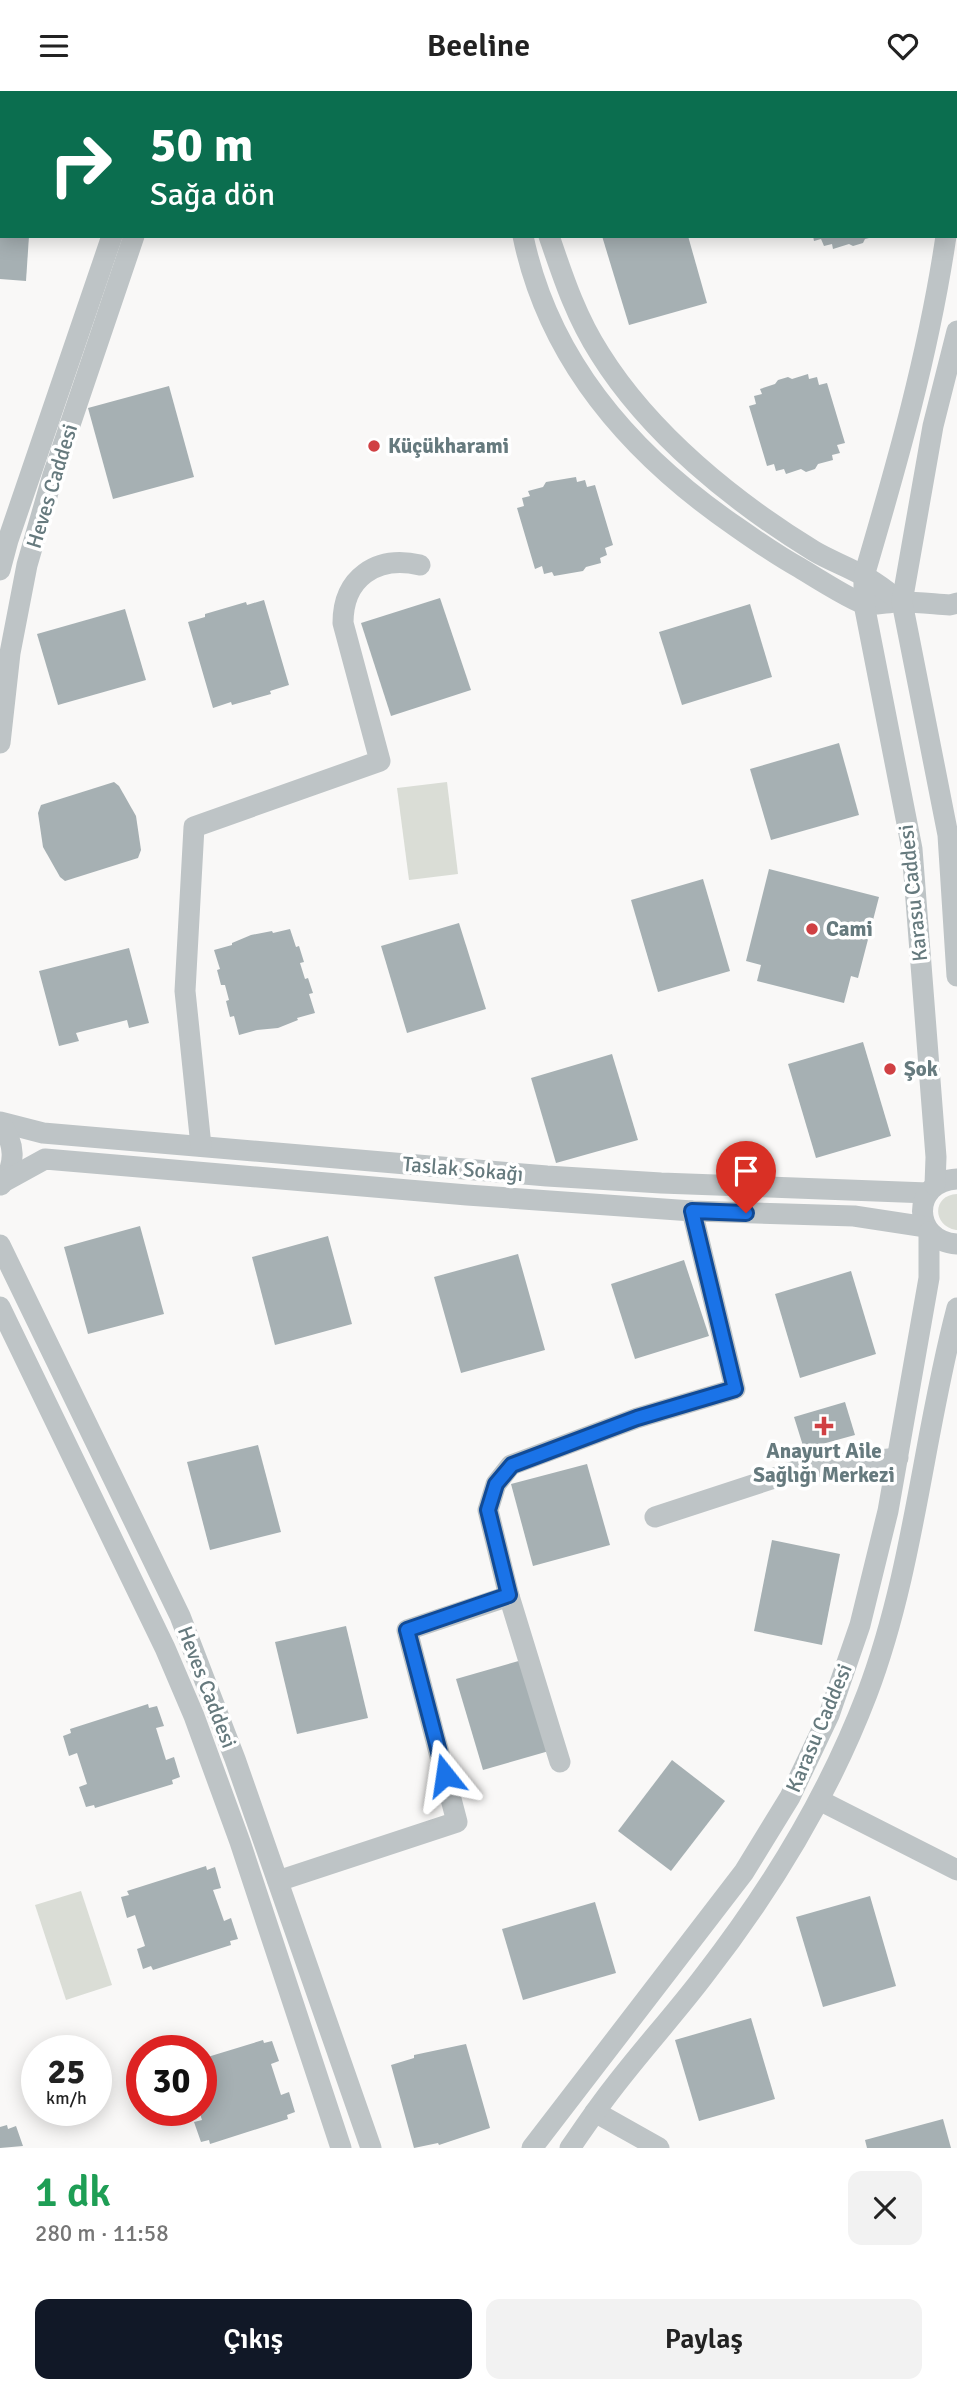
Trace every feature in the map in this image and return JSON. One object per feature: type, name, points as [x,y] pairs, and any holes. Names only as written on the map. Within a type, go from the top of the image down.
[{"type":"street","name":"Heves Caddesi","points":[[0,570],[4,541],[111,238]]},
{"type":"street","name":"Heves Caddesi","points":[[0,743],[10,653],[27,565],[53,475],[133,238]]},
{"type":"street","points":[[524,238],[536,286],[560,342],[596,397],[671,477],[784,560],[864,604],[902,601],[950,605],[957,603]]},
{"type":"street","points":[[551,238],[559,268],[579,315],[600,354],[640,408],[685,454],[757,511],[816,552],[864,576],[902,601]]},
{"type":"street","name":"Karasu Caddesi","points":[[532,2148],[744,1872],[790,1797],[814,1750],[846,1671],[875,1568],[898,1458],[929,1278],[928,1229],[922,1212],[932,1189],[936,1157],[912,849],[864,604],[864,576],[916,390],[946,238]]},
{"type":"street","points":[[902,601],[933,426],[957,331]]},
{"type":"street","points":[[4,541],[36,533]]},
{"type":"street","points":[[201,1146],[185,991],[194,827],[380,761],[342,623],[343,610],[352,587],[367,572],[397,562],[419,565]]},
{"type":"street","name":"Karasu Caddesi","points":[[902,601],[952,834],[957,976]]},
{"type":"street","points":[[0,1122],[12,1143],[13,1156],[11,1169],[2,1184]]},
{"type":"street","name":"Taslak Sokağı","points":[[0,1122],[43,1133],[547,1176],[661,1183],[932,1189],[945,1181],[957,1179]]},
{"type":"street","name":"Taslak Sokağı","points":[[2,1184],[45,1159],[692,1211],[854,1216],[928,1229],[946,1243],[957,1244]]},
{"type":"street","points":[[560,1762],[509,1595],[488,1510],[496,1484],[512,1465],[637,1418],[735,1389],[692,1211]]},
{"type":"street","name":"Heves Caddesi","points":[[0,1245],[180,1616],[231,1747],[371,2148]]},
{"type":"street","name":"Heves Caddesi","points":[[0,1307],[165,1648],[194,1716],[240,1842],[341,2148]]},
{"type":"street","name":"Karasu Caddesi","points":[[570,2148],[595,2112],[705,1975],[781,1865],[819,1800],[851,1735],[895,1609],[948,1389],[957,1308]]},
{"type":"street","points":[[655,1517],[805,1468],[898,1458]]},
{"type":"street","points":[[278,1881],[457,1822],[407,1630],[509,1595]]},
{"type":"street","points":[[819,1800],[957,1870]]},
{"type":"street","points":[[595,2112],[659,2148]]},
{"type":"shaded area","points":[[447,782],[458,874],[409,880],[397,788]]},
{"type":"shaded area","points":[[957,1194],[956,1230],[943,1223],[938,1211],[943,1199]]},
{"type":"shaded area","points":[[81,1891],[112,1985],[66,2000],[35,1905]]},
{"type":"building","points":[[0,238],[29,238],[26,281],[0,279]]},
{"type":"building","points":[[603,238],[689,238],[707,303],[629,325]]},
{"type":"building","points":[[813,238],[869,238],[863,243],[833,249],[832,244],[824,246],[821,239],[814,241]]},
{"type":"building","points":[[808,374],[809,379],[817,377],[819,385],[827,383],[845,443],[837,445],[840,453],[832,455],[833,460],[818,464],[815,469],[806,472],[801,469],[786,474],[784,469],[776,471],[774,464],[767,466],[749,406],[756,404],[754,396],[762,394],[760,389],[775,384],[778,380]]},
{"type":"building","points":[[169,386],[194,477],[113,499],[88,408]]},
{"type":"building","points":[[576,477],[577,482],[585,480],[587,487],[595,485],[613,545],[605,548],[607,555],[600,558],[601,563],[586,567],[583,571],[554,576],[552,572],[544,574],[542,566],[535,569],[517,508],[524,506],[522,498],[530,496],[528,491],[543,487],[546,482]]},
{"type":"building","points":[[440,598],[471,690],[391,716],[361,623]]},
{"type":"building","points":[[264,600],[289,685],[270,691],[271,694],[213,708],[188,622],[246,602],[247,605]]},
{"type":"building","points":[[750,604],[772,677],[682,705],[659,632]]},
{"type":"building","points":[[125,609],[146,680],[58,705],[37,634]]},
{"type":"building","points":[[839,743],[859,815],[771,840],[750,769]]},
{"type":"building","points":[[114,782],[136,816],[141,850],[138,858],[65,881],[43,847],[38,813],[41,805]]},
{"type":"building","name":"Cami","points":[[769,869],[879,897],[858,978],[851,976],[844,1003],[757,981],[761,965],[746,961]]},
{"type":"building","points":[[703,879],[730,971],[658,992],[631,900]]},
{"type":"building","points":[[459,923],[486,1009],[407,1033],[381,946]]},
{"type":"building","points":[[290,929],[304,962],[300,963],[313,993],[309,994],[315,1013],[297,1018],[298,1020],[278,1028],[239,1035],[234,1016],[230,1017],[226,1001],[229,1000],[225,985],[221,985],[217,970],[220,969],[214,950],[232,945],[251,935]]},
{"type":"building","points":[[129,948],[149,1023],[129,1028],[127,1020],[76,1033],[79,1041],[59,1046],[39,971]]},
{"type":"building","points":[[863,1042],[891,1136],[816,1158],[788,1064]]},
{"type":"building","points":[[612,1054],[638,1140],[556,1163],[531,1078]]},
{"type":"building","points":[[140,1226],[164,1314],[88,1334],[64,1247]]},
{"type":"building","points":[[328,1236],[352,1324],[275,1345],[252,1257]]},
{"type":"building","points":[[518,1254],[545,1350],[461,1373],[434,1277]]},
{"type":"building","points":[[684,1260],[709,1336],[635,1359],[611,1284]]},
{"type":"building","points":[[851,1271],[876,1354],[800,1378],[775,1294]]},
{"type":"building","points":[[845,1402],[855,1435],[804,1449],[794,1417]]},
{"type":"building","points":[[258,1445],[281,1532],[210,1550],[187,1462]]},
{"type":"building","points":[[587,1464],[610,1545],[533,1566],[511,1484]]},
{"type":"building","points":[[772,1540],[840,1554],[822,1645],[754,1631]]},
{"type":"building","points":[[346,1626],[368,1718],[297,1734],[275,1642]]},
{"type":"building","points":[[522,1660],[549,1751],[483,1770],[456,1679]]},
{"type":"building","points":[[148,1704],[149,1708],[157,1706],[164,1726],[156,1728],[166,1760],[174,1757],[180,1777],[172,1780],[173,1784],[95,1808],[94,1805],[86,1807],[79,1787],[87,1784],[77,1753],[69,1756],[63,1736],[71,1733],[70,1729]]},
{"type":"building","points":[[672,1760],[725,1801],[671,1871],[618,1831]]},
{"type":"building","points":[[206,1866],[207,1870],[215,1867],[221,1888],[213,1890],[224,1921],[231,1918],[238,1939],[230,1941],[231,1945],[153,1970],[151,1966],[143,1969],[137,1949],[145,1946],[135,1915],[127,1918],[121,1897],[129,1895],[127,1891]]},
{"type":"building","points":[[870,1896],[896,1986],[823,2007],[796,1917]]},
{"type":"building","points":[[595,1902],[616,1973],[523,2000],[502,1929]]},
{"type":"building","points":[[751,2018],[775,2099],[699,2121],[675,2040]]},
{"type":"building","points":[[263,2040],[264,2043],[272,2041],[279,2061],[271,2064],[281,2095],[289,2092],[295,2112],[287,2115],[288,2119],[210,2144],[209,2140],[201,2142],[195,2126],[217,2126],[217,2054]]},
{"type":"building","points":[[466,2044],[490,2128],[439,2145],[438,2143],[414,2148],[391,2065],[414,2058],[414,2055]]},
{"type":"building","points":[[943,2119],[951,2148],[867,2148],[865,2140]]},
{"type":"building","points":[[7,2125],[8,2129],[16,2126],[23,2146],[0,2148],[0,2127]]},
{"type":"place","name":"Küçükharami","points":[[374,446]]},
{"type":"place","name":"Cami","points":[[812,929]]},
{"type":"place","name":"Şok","points":[[890,1069]]},
{"type":"place","name":"Anayurt Aile Sağlığı Merkezi","points":[[824,1426]]},
{"type":"route","points":[[445,1775],[407,1630],[509,1595],[488,1510],[496,1484],[512,1465],[637,1418],[735,1389],[692,1211],[746,1213]]}]
